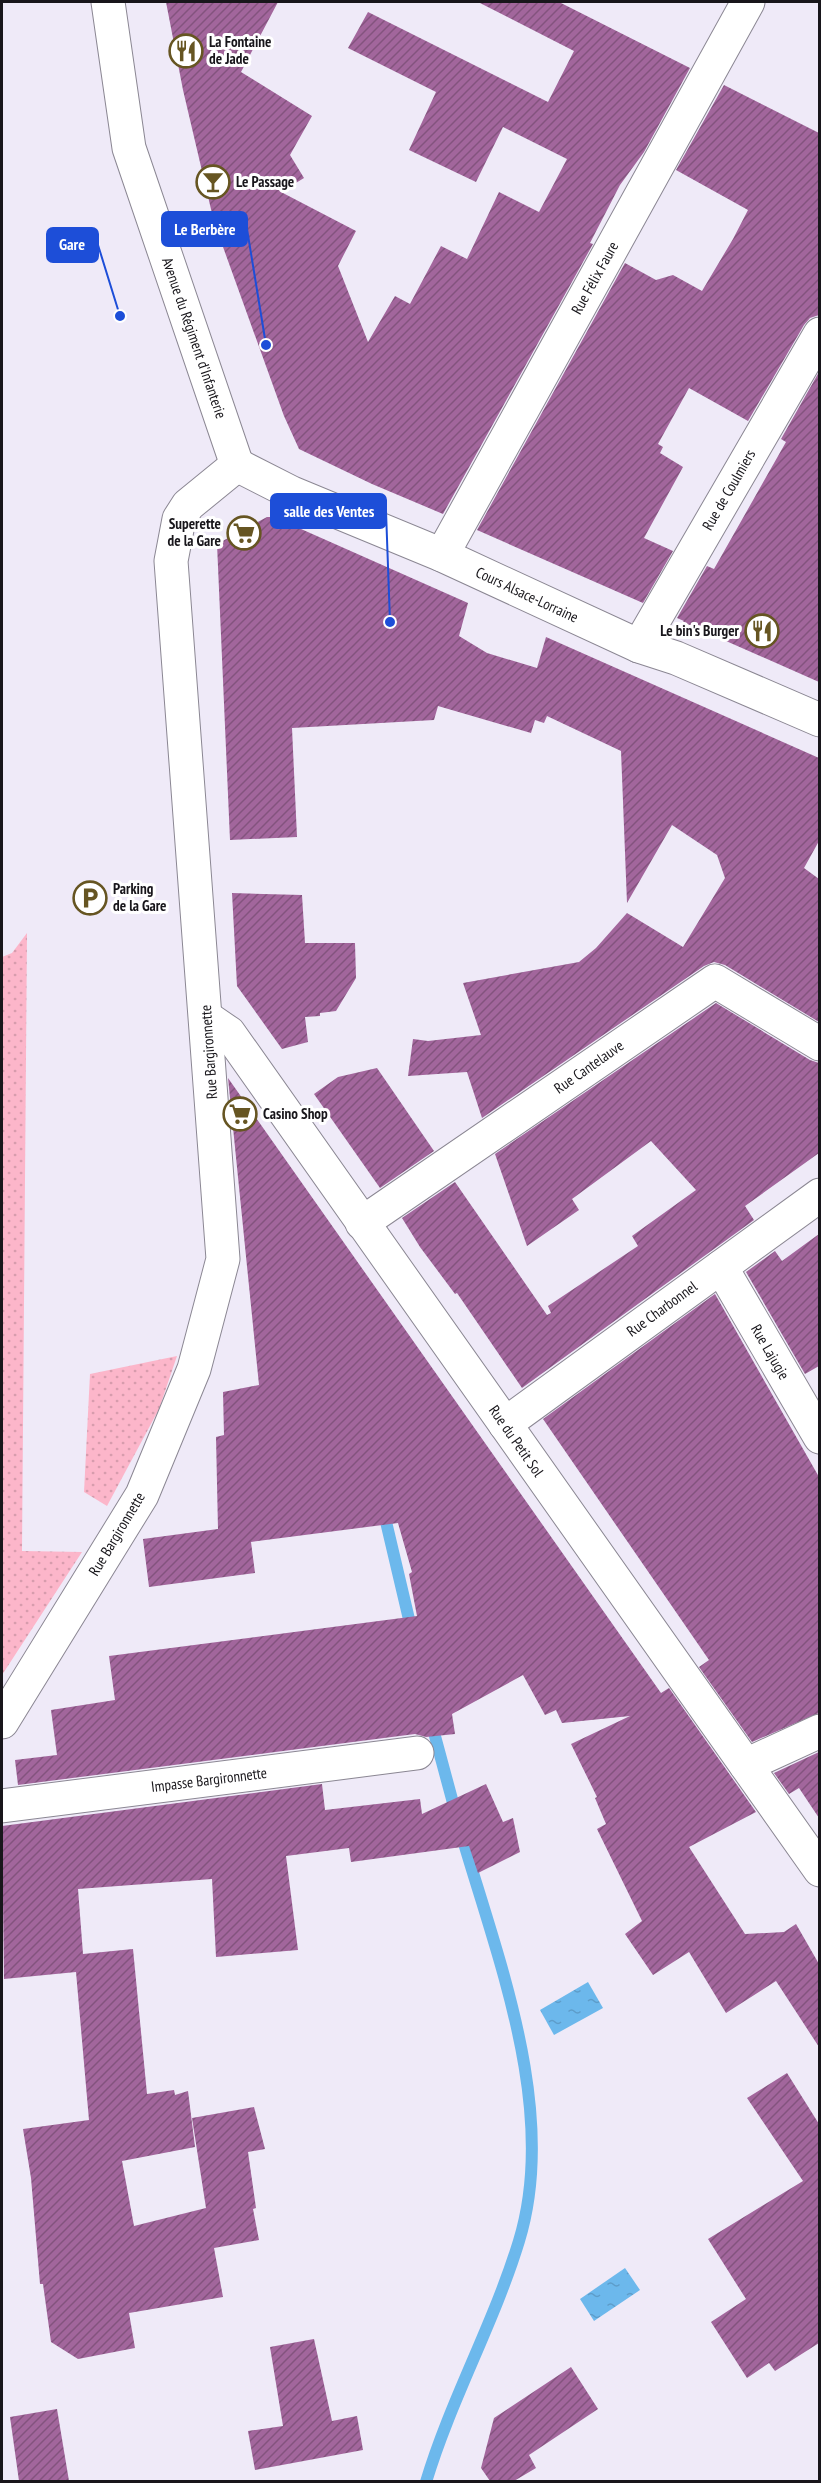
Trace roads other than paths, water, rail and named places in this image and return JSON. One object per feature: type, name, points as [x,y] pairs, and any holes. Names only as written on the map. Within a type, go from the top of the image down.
[{"type":"street","name":"Avenue du Régiment d'Infanterie","points":[[108,2],[129,148],[237,465]]},
{"type":"street","name":"Rue Félix Faure","points":[[442,555],[748,2]]},
{"type":"street","name":"Rue de Coulmiers","points":[[639,646],[819,334]]},
{"type":"street","name":"Cours Alsace-Lorraine","points":[[237,465],[292,492],[442,555],[639,646],[676,658],[819,720]]},
{"type":"street","name":"Rue Bargironnette","points":[[2,1722],[142,1495],[194,1369],[223,1259],[207,1018],[171,561],[179,519],[188,505],[237,465]]},
{"type":"street","name":"Rue Cantelauve","points":[[362,1223],[715,981],[819,1044]]},
{"type":"street","name":"Rue du Petit Sol","points":[[207,1018],[229,1033],[819,1870]]},
{"type":"street","name":"Rue Charbonnel","points":[[505,1424],[819,1195]]},
{"type":"street","name":"Rue Lajugie","points":[[721,1267],[819,1437]]},
{"type":"street","points":[[746,1765],[819,1731]]},
{"type":"street","name":"Impasse Bargironnette","points":[[2,1806],[417,1753]]},
{"type":"water","points":[[588,1982],[603,2008],[554,2035],[540,2010]]},
{"type":"water","points":[[625,2268],[640,2290],[594,2321],[580,2299]]},
{"type":"waterway","points":[[383,1509],[412,1632]]},
{"type":"waterway","points":[[432,1725],[456,1814]]},
{"type":"waterway","points":[[426,2482],[436,2451],[497,2302],[519,2241],[529,2191],[532,2140],[528,2087],[506,1982],[461,1833]]},
{"type":"place","name":"La Fontaine de Jade","points":[[186,51]]},
{"type":"place","name":"Le Passage","points":[[213,182]]},
{"type":"place","name":"Gare","points":[[120,316]]},
{"type":"place","name":"Le Berbère","points":[[266,345]]},
{"type":"place","name":"Superette de la Gare","points":[[244,533]]},
{"type":"place","name":"salle des Ventes","points":[[390,622]]},
{"type":"place","name":"Le bin's Burger","points":[[762,631]]},
{"type":"place","name":"Parking de la Gare","points":[[90,898]]},
{"type":"place","name":"Casino Shop","points":[[240,1114]]}]
